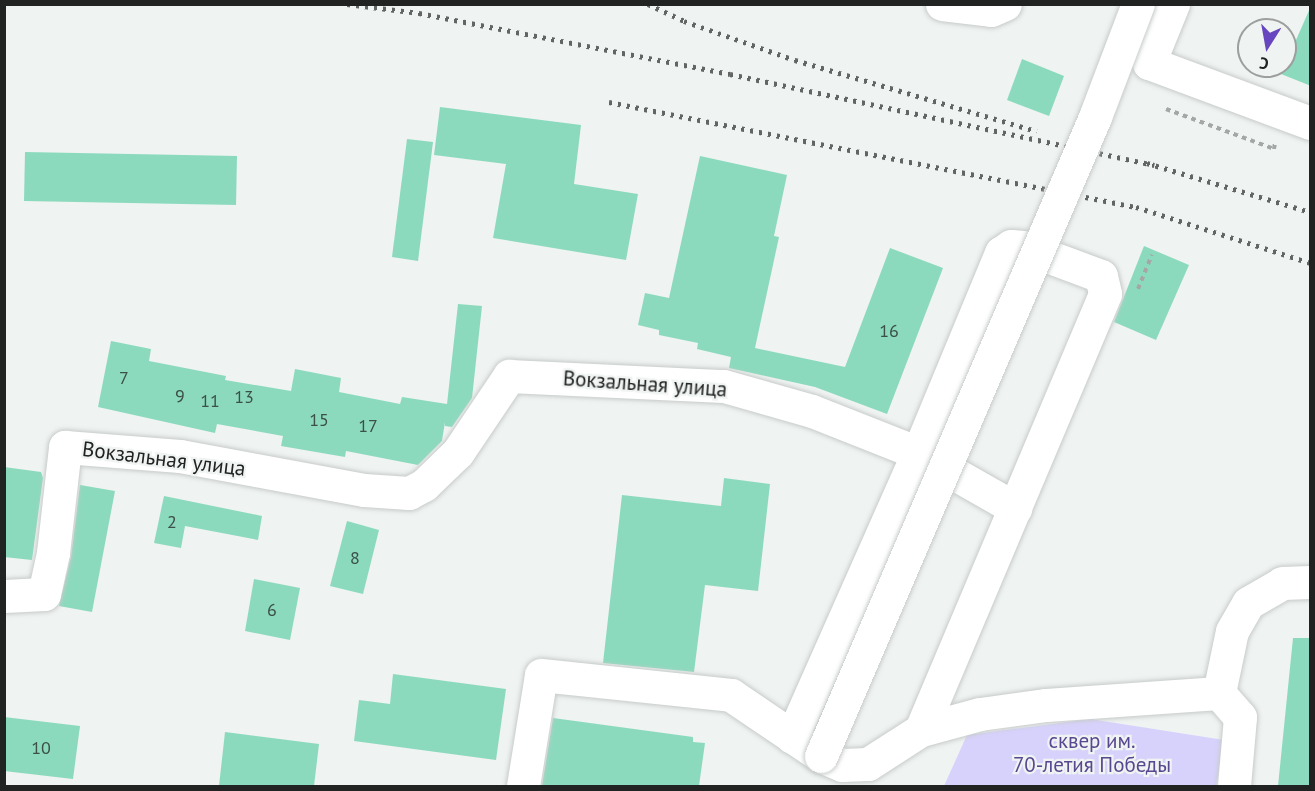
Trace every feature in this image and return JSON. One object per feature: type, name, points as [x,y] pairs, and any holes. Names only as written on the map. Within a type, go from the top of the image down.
[{"type":"street","points":[[942,4],[991,10],[1005,4]]},
{"type":"street","points":[[836,769],[1138,4]]},
{"type":"street","points":[[1173,4],[1149,63],[1311,123]]},
{"type":"street","points":[[792,737],[918,453],[1001,253],[1011,246],[1023,247],[1101,276],[1105,294],[921,730]]},
{"type":"street","name":"Вокзальная улица","points":[[4,596],[44,594],[53,553],[65,447],[180,456],[364,490],[410,493],[424,484],[458,452],[508,376],[724,386],[812,411],[918,453]]},
{"type":"street","points":[[918,453],[1015,508]]},
{"type":"street","points":[[1219,693],[1232,631],[1248,603],[1282,583],[1311,582]]},
{"type":"street","points":[[523,786],[541,675],[731,695],[836,769],[868,764],[921,730],[980,714],[1046,705],[1219,693]]},
{"type":"street","points":[[1219,693],[1240,717],[1234,786]]},
{"type":"path","points":[[1166,109],[1262,146]]},
{"type":"green space","name":"сквер им. 70-летия Победы","points":[[1090,719],[1224,740],[1216,786],[944,786],[967,735]]},
{"type":"building","points":[[1311,6],[1311,86],[1291,78],[1297,78],[1297,38]]},
{"type":"building","points":[[1022,59],[1064,76],[1049,116],[1007,100]]},
{"type":"building","points":[[440,107],[581,125],[574,184],[638,194],[626,260],[493,238],[506,164],[434,155]]},
{"type":"building","points":[[407,139],[433,142],[418,261],[392,257]]},
{"type":"building","points":[[25,152],[237,156],[236,205],[24,201]]},
{"type":"building","points":[[700,156],[787,175],[774,236],[779,237],[755,348],[845,367],[890,248],[943,268],[887,414],[815,387],[729,368],[731,357],[697,349],[698,343],[659,335],[659,330],[638,325],[645,293],[669,298]]},
{"type":"building","points":[[1144,246],[1189,265],[1156,340],[1114,322]]},
{"type":"building","points":[[458,304],[482,306],[472,398],[452,427],[445,426],[445,422],[442,441],[418,465],[346,451],[345,457],[281,446],[283,436],[217,424],[215,433],[98,407],[111,341],[151,349],[149,361],[226,376],[225,380],[291,391],[295,369],[341,378],[339,392],[400,404],[402,397],[447,404]]},
{"type":"building","points":[[4,467],[41,472],[43,478],[32,560],[4,557]]},
{"type":"building","points":[[724,478],[770,484],[758,591],[705,585],[694,672],[603,663],[622,495],[721,506]]},
{"type":"building","points":[[80,485],[115,491],[92,612],[59,606],[71,557]]},
{"type":"building","points":[[164,496],[262,516],[258,540],[185,526],[181,548],[154,543]]},
{"type":"building","points":[[347,521],[379,530],[363,594],[330,586]]},
{"type":"building","points":[[254,579],[300,588],[290,640],[245,631]]},
{"type":"building","points":[[1293,638],[1311,638],[1311,786],[1278,786]]},
{"type":"building","points":[[393,674],[506,689],[496,760],[354,741],[359,700],[390,704]]},
{"type":"building","points":[[4,717],[80,726],[73,779],[4,771]]},
{"type":"building","points":[[553,718],[693,737],[693,742],[705,743],[699,786],[542,786]]},
{"type":"building","points":[[225,732],[319,744],[314,786],[219,786]]},
{"type":"railway","points":[[347,4],[419,13],[730,74],[1154,165]]},
{"type":"railway","points":[[648,4],[684,21],[795,60],[1037,131]]},
{"type":"railway","points":[[609,102],[1136,207],[1310,263]]},
{"type":"railway","points":[[1147,163],[1310,212]]}]
